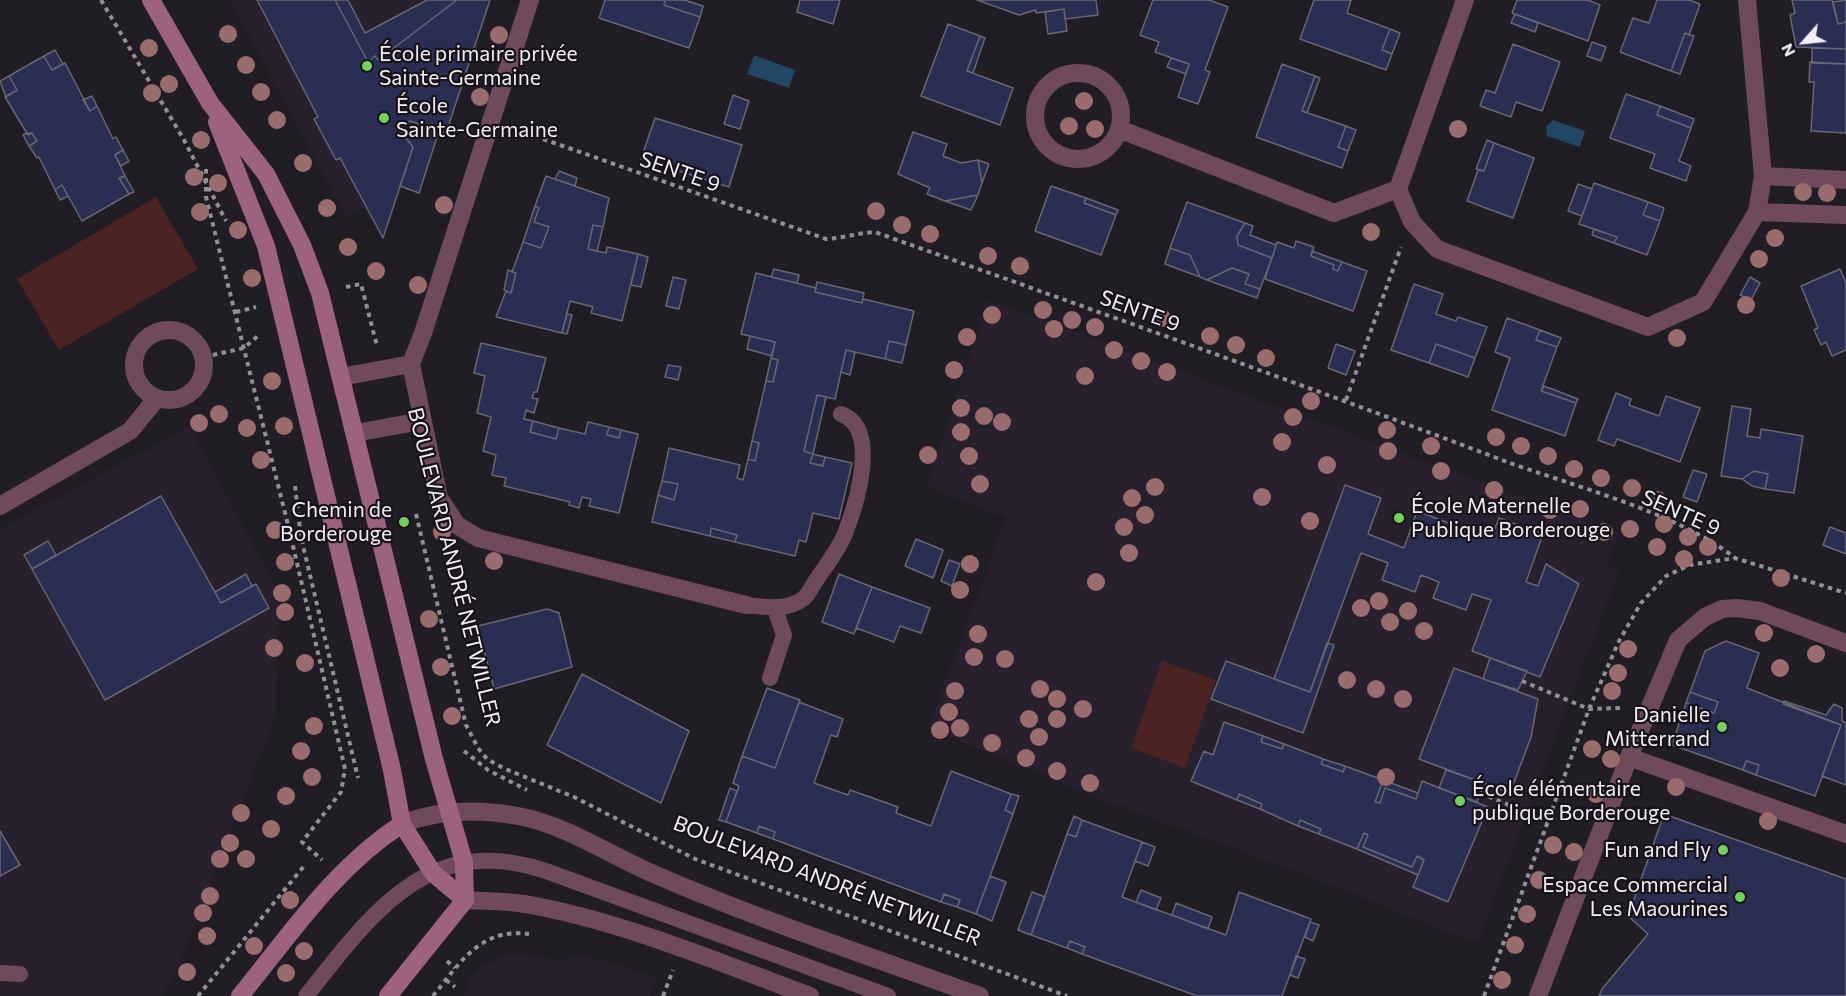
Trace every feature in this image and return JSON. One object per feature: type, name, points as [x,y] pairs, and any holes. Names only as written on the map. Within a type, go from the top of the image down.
[{"type":"main road","points":[[151,0],[210,103],[266,246],[392,770],[402,824],[433,873],[465,900]]},
{"type":"main road","points":[[210,103],[266,174],[302,245],[320,293],[434,759],[464,862],[465,900],[388,996]]},
{"type":"main road","points":[[240,996],[329,887],[360,855],[402,824]]},
{"type":"street","points":[[530,0],[411,364],[439,498],[457,525],[478,538],[746,605]]},
{"type":"street","points":[[1465,0],[1398,189],[1412,222],[1437,249],[1648,327],[1703,302],[1757,212],[1763,176],[1748,0]]},
{"type":"street","points":[[1071,73],[1091,74],[1104,81],[1117,99],[1121,114],[1119,129],[1108,146],[1096,155],[1073,159],[1051,150],[1041,139],[1035,125],[1035,106],[1041,92],[1057,78],[1071,73]]},
{"type":"street","points":[[1119,129],[1334,213],[1398,189]]},
{"type":"street","points":[[1763,176],[1846,180]]},
{"type":"street","points":[[1757,212],[1846,215]]},
{"type":"street","points":[[168,329],[180,331],[191,337],[204,357],[205,368],[197,388],[178,399],[157,398],[147,392],[134,372],[138,348],[146,338],[168,329]]},
{"type":"street","points":[[341,377],[411,364]]},
{"type":"street","points":[[0,507],[130,431],[157,398]]},
{"type":"street","points":[[355,433],[422,420]]},
{"type":"street","points":[[1538,996],[1629,757],[1678,639],[1691,626],[1722,609],[1760,611],[1846,643]]},
{"type":"street","points":[[1629,757],[1846,834]]},
{"type":"street","points":[[402,824],[424,815],[449,811],[520,816],[578,836],[655,875],[981,996]]},
{"type":"street","points":[[465,900],[524,904],[570,915],[692,953],[810,996]]},
{"type":"lane","points":[[746,605],[775,609],[804,598],[845,533],[856,496],[864,447],[859,428],[850,417],[841,414]]},
{"type":"lane","points":[[770,678],[784,635],[775,609]]},
{"type":"lane","points":[[306,996],[379,908],[410,883],[464,862],[500,861],[535,867],[888,996]]},
{"type":"lane","points":[[0,973],[20,974]]},
{"type":"path","points":[[101,0],[205,180],[230,230]]},
{"type":"path","name":"SENTE 9","points":[[526,133],[826,238],[845,238],[875,232],[1346,401],[1638,509],[1714,541],[1735,558]]},
{"type":"path","points":[[207,160],[206,197],[236,312],[345,769],[341,792],[302,842],[327,865]]},
{"type":"path","points":[[1346,401],[1401,247],[1416,251],[1437,249]]},
{"type":"path","points":[[339,289],[360,284],[383,369]]},
{"type":"path","points":[[250,297],[255,317]]},
{"type":"path","points":[[258,326],[262,344]]},
{"type":"path","points":[[204,357],[244,348],[260,334]]},
{"type":"path","points":[[294,484],[301,537],[358,778]]},
{"type":"path","name":"BOULEVARD ANDRÉ NETWILLER","points":[[414,502],[470,737],[487,759],[503,768],[574,797],[695,859],[1066,996]]},
{"type":"path","points":[[1522,681],[1589,710],[1629,707],[1647,712]]},
{"type":"path","points":[[464,751],[488,770],[538,795]]},
{"type":"path","points":[[1480,793],[1548,821]]},
{"type":"path","points":[[198,996],[304,866]]},
{"type":"path","points":[[433,996],[465,955],[477,945],[502,934],[523,933]]},
{"type":"path","points":[[663,996],[676,961]]},
{"type":"path","points":[[446,980],[455,987]]},
{"type":"shaded area","name":"École primaire privée Sainte-Germaine","points":[[230,0],[490,0],[446,133],[439,131],[419,193],[400,186],[383,238],[367,208],[346,217]]},
{"type":"shaded area","points":[[156,197],[198,269],[59,350],[17,279]]},
{"type":"shaded area","points":[[988,300],[1620,533],[1607,563],[1619,571],[1477,944],[1337,887],[1105,801],[928,728],[1006,518],[926,486]]},
{"type":"shaded area","points":[[189,426],[278,591],[276,715],[175,975],[161,996],[0,996],[0,529]]},
{"type":"shaded area","points":[[1162,661],[1216,680],[1185,768],[1131,748]]},
{"type":"shaded area","points":[[525,953],[557,960],[586,956],[657,976],[650,996],[461,996],[471,986],[467,982],[479,968],[500,956]]},
{"type":"water","points":[[754,55],[795,70],[789,88],[747,74]]},
{"type":"water","points":[[1553,120],[1585,131],[1580,147],[1547,136],[1546,127]]},
{"type":"building","name":"École primaire privée Sainte-Germaine","points":[[257,0],[335,0],[368,62],[375,56],[378,60],[457,0],[490,0],[446,133],[410,121],[397,127],[413,147],[383,238],[340,158],[336,160],[314,119],[318,117]]},
{"type":"building","points":[[335,0],[348,0],[365,33],[427,0],[457,0],[378,60],[375,56],[368,62]]},
{"type":"building","points":[[605,0],[665,0],[664,5],[700,17],[689,48],[599,18]]},
{"type":"building","points":[[665,0],[684,0],[703,6],[700,17],[664,5]]},
{"type":"building","points":[[800,0],[840,0],[833,24],[797,12]]},
{"type":"building","points":[[977,0],[1096,0],[1098,15],[1065,19],[1064,9],[1036,13],[1036,10],[1019,15]]},
{"type":"building","points":[[1153,0],[1209,0],[1228,7],[1205,70],[1210,72],[1198,104],[1178,97],[1189,64],[1155,52],[1159,42],[1140,35]]},
{"type":"building","points":[[1314,0],[1351,0],[1347,13],[1390,29],[1382,50],[1392,54],[1386,70],[1300,39]]},
{"type":"building","points":[[1517,0],[1588,0],[1600,5],[1588,41],[1512,13]]},
{"type":"building","points":[[1657,0],[1689,0],[1700,4],[1689,35],[1685,33],[1671,71],[1620,52],[1633,18],[1649,23]]},
{"type":"building","points":[[1792,0],[1832,0],[1838,24],[1846,22],[1846,49],[1796,47],[1790,15],[1795,13]]},
{"type":"building","points":[[1846,0],[1846,22],[1838,24],[1833,2]]},
{"type":"building","points":[[1064,9],[1067,31],[1048,34],[1045,12]]},
{"type":"building","points":[[1515,14],[1538,23],[1535,32],[1511,23]]},
{"type":"building","points":[[948,24],[980,36],[967,71],[1013,88],[1000,125],[921,96]]},
{"type":"building","points":[[1390,29],[1400,33],[1392,54],[1382,50]]},
{"type":"building","points":[[1685,33],[1694,36],[1680,74],[1671,71]]},
{"type":"building","points":[[980,36],[985,38],[973,73],[967,71]]},
{"type":"building","points":[[1592,42],[1606,47],[1601,61],[1587,56]]},
{"type":"building","points":[[1513,44],[1560,62],[1542,111],[1516,102],[1511,117],[1480,106],[1486,90],[1495,93]]},
{"type":"building","points":[[1812,48],[1846,49],[1846,64],[1812,63]]},
{"type":"building","points":[[55,50],[63,64],[52,70],[44,56]]},
{"type":"building","points":[[44,56],[52,70],[65,63],[90,111],[97,106],[113,139],[116,137],[123,150],[115,155],[125,176],[119,178],[129,194],[82,221],[62,185],[55,190],[39,157],[37,158],[29,146],[37,141],[32,133],[28,135],[5,97],[17,90],[9,76]]},
{"type":"building","points":[[1171,58],[1189,64],[1186,74],[1167,67]]},
{"type":"building","points":[[1810,62],[1846,64],[1846,133],[1811,131],[1814,82],[1809,82]]},
{"type":"building","points":[[1282,64],[1315,76],[1302,111],[1346,126],[1338,147],[1348,151],[1342,168],[1256,137]]},
{"type":"building","points":[[9,76],[17,90],[6,97],[0,81]]},
{"type":"building","points":[[1315,76],[1320,78],[1307,113],[1302,111]]},
{"type":"building","points":[[1626,94],[1660,106],[1657,115],[1691,128],[1679,161],[1691,166],[1686,181],[1650,168],[1655,154],[1610,138]]},
{"type":"building","points":[[733,95],[749,101],[740,129],[724,124]]},
{"type":"building","points":[[92,96],[97,106],[90,111],[83,100]]},
{"type":"building","points":[[1660,106],[1694,119],[1691,128],[1657,115]]},
{"type":"building","points":[[655,118],[742,145],[729,187],[641,159]]},
{"type":"building","points":[[410,121],[439,131],[419,193],[400,186],[413,147],[397,127]]},
{"type":"building","points":[[1346,126],[1356,130],[1348,151],[1338,147]]},
{"type":"building","points":[[913,132],[947,144],[943,156],[961,163],[978,160],[982,183],[978,195],[945,201],[927,194],[930,188],[898,174]]},
{"type":"building","points":[[32,133],[37,141],[29,146],[23,135]]},
{"type":"building","points":[[1487,140],[1494,143],[1484,171],[1476,169]]},
{"type":"building","points":[[1494,143],[1534,158],[1513,218],[1467,201],[1478,170],[1484,171]]},
{"type":"building","points":[[123,150],[129,161],[121,166],[115,155]]},
{"type":"building","points":[[978,160],[989,164],[982,183]]},
{"type":"building","points":[[559,171],[577,178],[575,186],[555,179]]},
{"type":"building","points":[[125,176],[134,192],[129,194],[119,178]]},
{"type":"building","points":[[546,176],[609,198],[603,227],[593,225],[588,249],[606,253],[607,247],[638,254],[622,321],[591,313],[593,307],[570,301],[562,333],[496,317],[506,291],[511,293],[516,273],[512,272],[523,242],[541,248],[549,227],[534,222],[539,208],[535,206]]},
{"type":"building","points":[[1594,183],[1648,202],[1643,215],[1660,221],[1647,255],[1614,243],[1617,237],[1579,224]]},
{"type":"building","points":[[1578,184],[1592,189],[1582,216],[1568,211]]},
{"type":"building","points":[[62,185],[68,196],[60,200],[55,190]]},
{"type":"building","points":[[1051,186],[1086,198],[1084,203],[1116,215],[1101,255],[1035,231]]},
{"type":"building","points":[[978,195],[971,210],[945,201]]},
{"type":"building","points":[[1086,198],[1118,210],[1116,215],[1084,203]]},
{"type":"building","points":[[1187,202],[1245,223],[1237,236],[1238,245],[1272,258],[1260,289],[1245,284],[1249,274],[1232,268],[1207,280],[1200,277],[1190,255],[1170,248]]},
{"type":"building","points":[[1648,202],[1664,208],[1660,221],[1643,215]]},
{"type":"building","points":[[535,206],[539,208],[534,222],[549,227],[541,248],[523,242]]},
{"type":"building","points":[[1245,223],[1253,226],[1250,235],[1276,245],[1272,258],[1238,245],[1237,236]]},
{"type":"building","points":[[593,225],[603,227],[597,251],[588,249]]},
{"type":"building","points":[[1594,229],[1617,237],[1614,243],[1592,235]]},
{"type":"building","points":[[1296,241],[1314,247],[1311,256],[1334,265],[1333,269],[1338,271],[1342,262],[1367,271],[1353,311],[1265,279],[1277,242],[1294,248]]},
{"type":"building","points":[[1170,248],[1190,255],[1200,277],[1165,264]]},
{"type":"building","points":[[1312,251],[1342,262],[1338,271],[1333,269],[1334,265],[1311,256]]},
{"type":"building","points":[[638,254],[648,257],[641,287],[631,285]]},
{"type":"building","points":[[1232,268],[1249,274],[1245,284],[1260,289],[1257,298],[1207,280]]},
{"type":"building","points":[[774,269],[799,275],[797,283],[771,277]]},
{"type":"building","points":[[1840,269],[1846,283],[1846,350],[1832,356],[1826,342],[1821,345],[1814,330],[1818,328],[1801,286]]},
{"type":"building","points":[[508,270],[516,273],[511,293],[504,290]]},
{"type":"building","points":[[756,273],[816,288],[815,292],[862,303],[863,299],[914,311],[906,345],[889,341],[885,359],[846,350],[835,399],[817,395],[804,451],[813,454],[810,463],[823,466],[825,457],[852,463],[839,519],[813,513],[806,542],[799,540],[795,556],[735,542],[737,535],[711,528],[710,536],[652,522],[658,495],[674,500],[678,484],[662,481],[669,448],[740,465],[737,478],[743,480],[748,459],[755,461],[759,443],[752,441],[766,381],[773,382],[778,360],[771,358],[775,342],[741,334]]},
{"type":"building","points":[[673,277],[686,280],[679,309],[666,306]]},
{"type":"building","points":[[1750,277],[1760,283],[1751,300],[1740,295]]},
{"type":"building","points":[[817,282],[864,293],[862,303],[815,292]]},
{"type":"building","points":[[1414,284],[1443,294],[1436,314],[1456,321],[1458,317],[1487,327],[1475,358],[1436,344],[1429,363],[1391,350]]},
{"type":"building","points":[[567,314],[572,315],[567,334],[562,333]]},
{"type":"building","points":[[1507,318],[1540,330],[1536,340],[1557,347],[1541,391],[1576,403],[1565,436],[1492,410],[1510,358],[1495,352]]},
{"type":"building","points":[[1540,330],[1561,338],[1557,347],[1536,340]]},
{"type":"building","points":[[750,336],[775,342],[772,356],[747,349]]},
{"type":"building","points":[[889,341],[906,345],[902,363],[885,359]]},
{"type":"building","points":[[481,343],[546,358],[537,392],[534,392],[532,398],[538,399],[534,413],[526,410],[524,419],[533,421],[530,432],[556,439],[559,428],[585,434],[588,422],[609,427],[607,435],[619,438],[621,430],[638,434],[619,513],[589,506],[591,499],[582,497],[579,508],[569,505],[570,502],[504,486],[506,478],[492,475],[496,455],[483,451],[491,417],[477,413],[485,376],[474,373]]},
{"type":"building","points":[[1336,344],[1355,351],[1346,375],[1328,368]]},
{"type":"building","points":[[1436,344],[1475,358],[1468,377],[1429,363]]},
{"type":"building","points":[[846,350],[855,352],[850,375],[841,372]]},
{"type":"building","points":[[771,358],[778,360],[773,382],[766,381]]},
{"type":"building","points":[[668,365],[681,367],[678,380],[665,377]]},
{"type":"building","points":[[1544,386],[1578,399],[1576,403],[1541,391]]},
{"type":"building","points":[[1616,393],[1631,399],[1629,405],[1659,416],[1666,396],[1700,408],[1680,462],[1617,439],[1614,446],[1598,440]]},
{"type":"building","points":[[817,395],[826,397],[813,454],[804,451]]},
{"type":"building","points":[[1732,406],[1751,409],[1747,436],[1760,438],[1761,429],[1803,436],[1794,493],[1765,489],[1768,474],[1754,471],[1742,479],[1721,476]]},
{"type":"building","points":[[533,421],[559,428],[556,439],[530,432]]},
{"type":"building","points":[[609,427],[621,430],[619,438],[607,435]]},
{"type":"building","points":[[752,441],[759,443],[755,461],[748,459]]},
{"type":"building","points":[[813,454],[825,457],[823,466],[810,463]]},
{"type":"building","points":[[1693,470],[1707,474],[1697,502],[1683,497]]},
{"type":"building","points":[[1754,471],[1768,474],[1765,489],[1752,486],[1742,479]]},
{"type":"building","points":[[662,481],[678,484],[674,500],[658,495]]},
{"type":"building","points":[[1345,485],[1381,498],[1368,534],[1404,548],[1417,511],[1491,539],[1499,518],[1543,534],[1526,582],[1538,586],[1546,564],[1579,584],[1540,677],[1472,651],[1491,600],[1472,594],[1466,610],[1433,598],[1439,582],[1421,575],[1415,592],[1382,580],[1388,563],[1361,553],[1310,692],[1274,679]]},
{"type":"building","points":[[161,496],[221,603],[256,584],[269,608],[105,700],[32,569]]},
{"type":"building","points":[[1830,527],[1846,533],[1846,554],[1823,545]]},
{"type":"building","points":[[711,528],[737,535],[735,542],[710,536]]},
{"type":"building","points":[[916,539],[943,550],[933,578],[905,566]]},
{"type":"building","points":[[48,541],[56,555],[32,569],[24,555]]},
{"type":"building","points":[[949,560],[960,564],[952,586],[941,581]]},
{"type":"building","points":[[246,574],[252,586],[221,603],[215,592]]},
{"type":"building","points":[[839,574],[872,587],[854,634],[822,622]]},
{"type":"building","points":[[872,587],[930,608],[921,633],[900,626],[894,642],[856,628]]},
{"type":"building","points":[[547,609],[559,613],[572,667],[494,689],[478,626]]},
{"type":"building","points":[[1726,641],[1759,653],[1747,688],[1841,725],[1815,796],[1756,775],[1759,765],[1746,761],[1743,770],[1672,745],[1686,703],[1714,713],[1718,702],[1690,692],[1705,651]]},
{"type":"building","points":[[1327,643],[1334,645],[1303,733],[1211,699],[1226,661],[1310,692]]},
{"type":"building","points":[[1490,658],[1527,671],[1518,690],[1483,679]]},
{"type":"building","points":[[1454,668],[1538,699],[1531,737],[1510,793],[1419,759]]},
{"type":"building","points":[[582,674],[689,731],[661,803],[547,745]]},
{"type":"building","points":[[767,688],[800,700],[775,768],[742,756]]},
{"type":"building","points":[[1690,692],[1718,702],[1714,713],[1686,703]]},
{"type":"building","points":[[1784,701],[1826,715],[1834,704],[1842,708],[1842,721],[1846,723],[1846,785],[1822,776],[1841,725],[1783,704]]},
{"type":"building","points":[[799,702],[843,719],[837,737],[831,735],[814,783],[848,795],[850,790],[898,807],[896,813],[931,826],[951,771],[1011,794],[1005,810],[1013,814],[976,914],[957,907],[960,900],[944,894],[941,902],[773,839],[775,832],[759,826],[757,833],[726,822],[739,786],[733,783],[742,756],[775,768]]},
{"type":"building","points":[[1224,722],[1263,736],[1261,742],[1282,749],[1284,744],[1323,759],[1321,764],[1343,772],[1345,766],[1383,780],[1375,802],[1380,803],[1385,788],[1416,799],[1422,781],[1488,807],[1448,902],[1413,887],[1424,860],[1417,856],[1412,867],[1363,847],[1368,835],[1364,833],[1357,849],[1319,834],[1321,829],[1300,820],[1298,826],[1260,809],[1262,804],[1239,794],[1237,800],[1191,781],[1204,751],[1213,755]]},
{"type":"building","points":[[1263,736],[1284,744],[1282,749],[1261,742]]},
{"type":"building","points":[[1323,759],[1345,766],[1343,772],[1321,764]]},
{"type":"building","points":[[1746,761],[1759,765],[1756,775],[1743,770]]},
{"type":"building","points":[[1446,770],[1484,783],[1477,802],[1439,788]]},
{"type":"building","points":[[1383,780],[1418,793],[1416,799],[1385,788],[1380,803],[1375,802]]},
{"type":"building","points":[[730,788],[737,791],[726,822],[719,820]]},
{"type":"building","points":[[1011,794],[1019,796],[1013,814],[1005,810]]},
{"type":"building","points":[[1239,794],[1262,804],[1260,809],[1237,800]]},
{"type":"building","name":"Espace Commercial Les Maourines","points":[[1664,814],[1846,879],[1846,996],[1599,996],[1602,989],[1648,934],[1628,916]]},
{"type":"building","points":[[1074,816],[1082,820],[1076,837],[1067,834]]},
{"type":"building","points":[[1082,820],[1142,842],[1122,897],[1226,935],[1239,892],[1311,919],[1282,996],[1197,996],[1082,954],[1085,947],[1070,941],[1067,948],[1031,935],[1067,834],[1076,837]]},
{"type":"building","points":[[1300,820],[1321,829],[1319,834],[1298,826]]},
{"type":"building","points":[[759,826],[775,832],[773,839],[757,833]]},
{"type":"building","points":[[0,831],[20,865],[0,876]]},
{"type":"building","points":[[1364,833],[1368,835],[1363,847],[1412,867],[1417,856],[1424,860],[1418,875],[1357,849]]},
{"type":"building","points":[[1142,842],[1155,847],[1148,866],[1135,861]]},
{"type":"building","points":[[990,876],[1006,882],[992,921],[976,914]]},
{"type":"building","points":[[1141,890],[1161,898],[1156,910],[1136,902]]},
{"type":"building","points":[[1032,892],[1045,897],[1031,935],[1018,930]]},
{"type":"building","points":[[944,894],[960,900],[957,907],[941,902]]},
{"type":"building","points":[[1176,903],[1212,917],[1208,929],[1172,915]]},
{"type":"building","points":[[1310,922],[1319,925],[1313,941],[1305,937]]},
{"type":"building","points":[[1070,941],[1085,947],[1082,954],[1067,948]]},
{"type":"building","points":[[1296,956],[1305,959],[1298,978],[1290,975]]},
{"type":"place","name":"École primaire privée Sainte-Germaine","points":[[367,66]]},
{"type":"place","name":"École Sainte-Germaine","points":[[384,118]]},
{"type":"place","name":"École Maternelle Publique Borderouge","points":[[1399,518]]},
{"type":"place","name":"Chemin de Borderouge","points":[[404,522]]},
{"type":"place","name":"Danielle Mitterrand","points":[[1722,727]]},
{"type":"place","name":"École élémentaire publique Borderouge","points":[[1460,801]]},
{"type":"place","name":"Fun and Fly","points":[[1723,850]]},
{"type":"place","name":"Espace Commercial Les Maourines","points":[[1740,897]]}]
